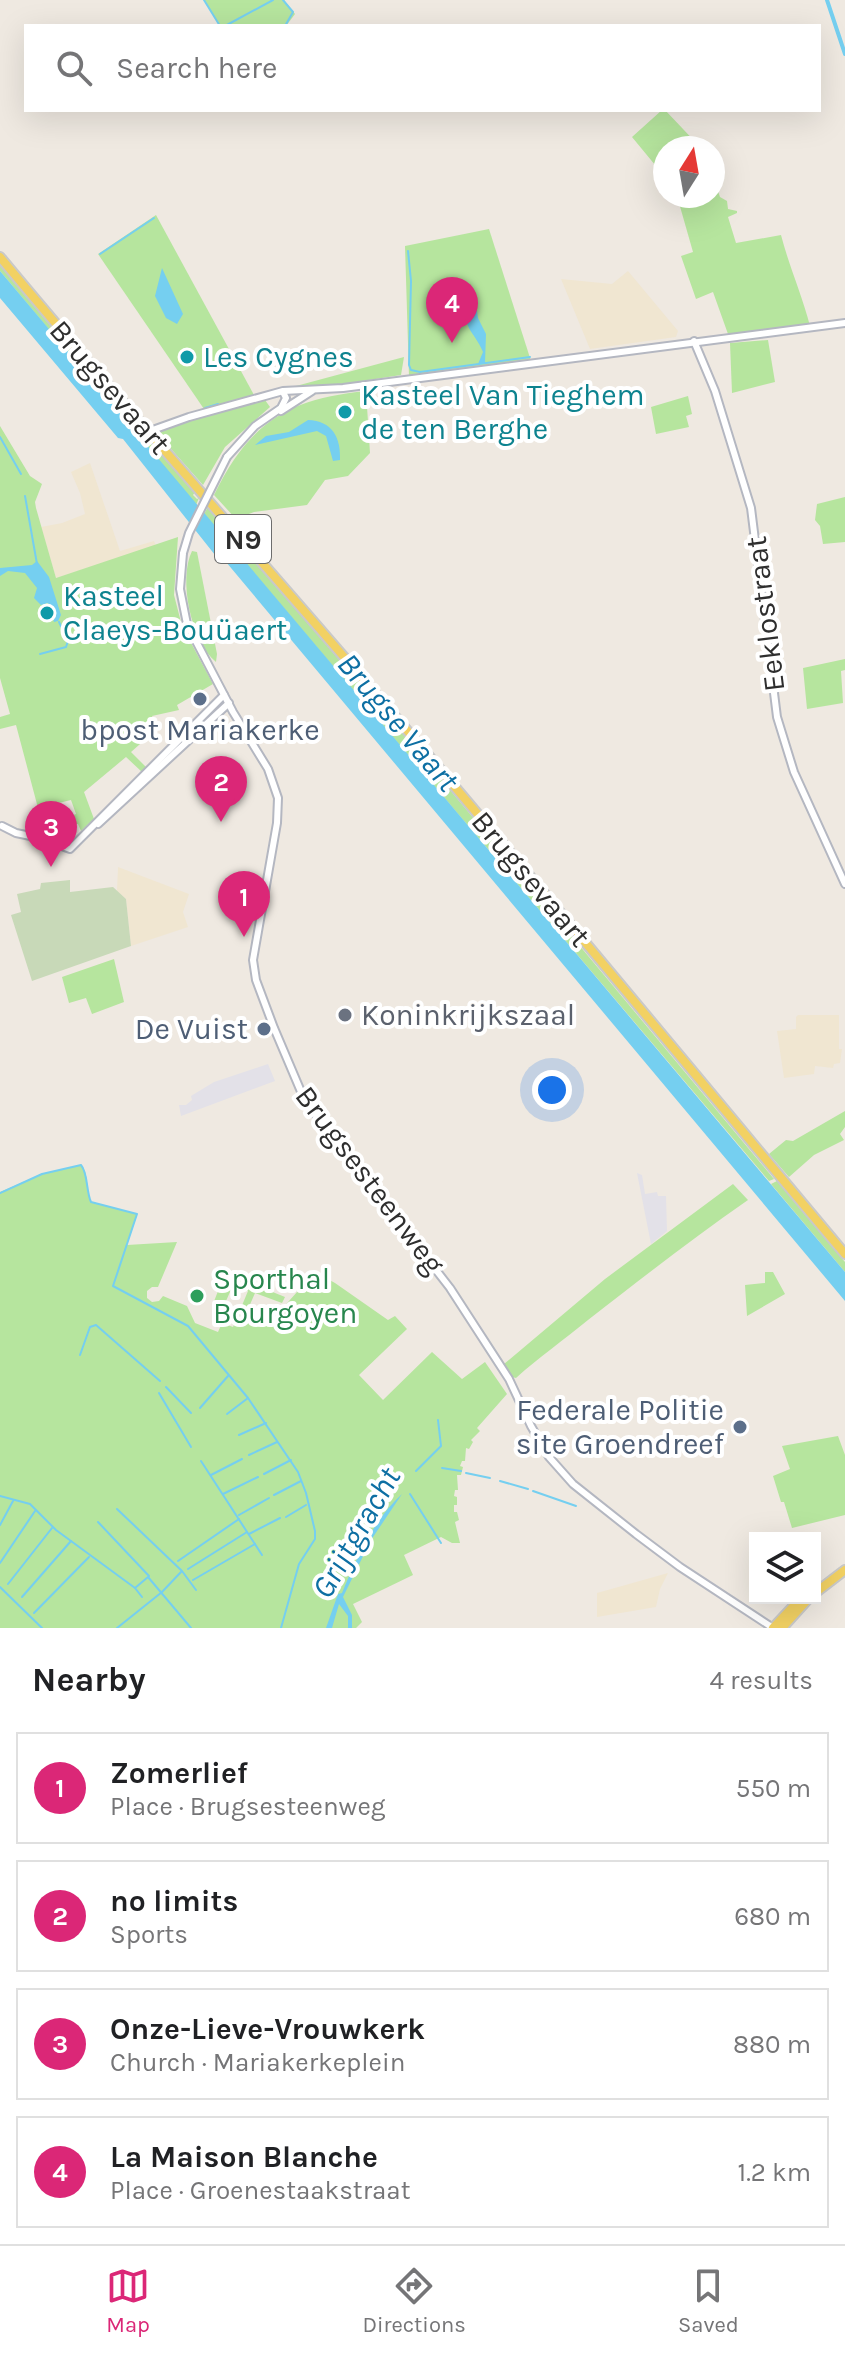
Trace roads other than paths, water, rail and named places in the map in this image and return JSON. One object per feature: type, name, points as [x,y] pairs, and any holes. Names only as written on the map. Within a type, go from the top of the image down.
[{"type":"main road","name":"Brugsevaart","points":[[0,257],[147,432],[213,503],[407,731],[845,1254]]},
{"type":"main road","points":[[821,1582],[845,1567]]},
{"type":"main road","points":[[821,1588],[845,1567]]},
{"type":"main road","points":[[773,1628],[795,1604]]},
{"type":"main road","points":[[782,1628],[804,1604]]},
{"type":"street","points":[[147,432],[283,391],[313,391],[845,323]]},
{"type":"street","name":"Eeklostraat","points":[[694,341],[715,391],[751,508],[777,717],[783,742],[845,884]]},
{"type":"street","points":[[270,414],[284,403],[286,394],[283,391]]},
{"type":"street","points":[[270,414],[281,411],[313,391]]},
{"type":"street","name":"Brugsesteenweg","points":[[270,414],[227,457],[189,533],[183,553],[180,589],[187,624],[268,769],[278,798],[279,812],[253,969],[274,1028],[305,1101],[450,1288],[512,1384],[542,1446],[564,1474],[601,1507],[672,1561],[773,1628]]},
{"type":"street","points":[[95,826],[103,814],[224,695]]},
{"type":"street","points":[[0,818],[3,821],[1,827],[70,849],[111,815],[229,703]]},
{"type":"water","points":[[162,268],[183,314],[177,324],[166,318],[155,296]]},
{"type":"water","points":[[0,271],[845,1272],[845,1301],[221,556],[215,555],[123,439],[118,438],[0,298]]},
{"type":"water","points":[[475,297],[478,318],[486,334],[485,363],[478,364],[483,352],[469,328],[466,316],[468,299]]},
{"type":"water","points":[[308,420],[323,423],[333,432],[339,444],[340,460],[333,461],[326,436],[317,431],[255,445],[266,436],[289,432]]},
{"type":"water","points":[[37,561],[49,577],[61,615],[58,621],[54,622],[48,603],[41,605],[34,598],[37,588],[25,573],[8,571],[0,576],[0,568],[32,565]]},
{"type":"water","points":[[402,1494],[371,1540],[343,1597],[352,1615],[352,1628],[348,1628],[348,1616],[339,1604],[332,1628],[326,1628],[338,1594],[342,1593],[367,1540],[383,1515]]},
{"type":"waterway","points":[[204,0],[219,24]]},
{"type":"waterway","points":[[229,24],[273,0]]},
{"type":"waterway","points":[[283,0],[293,12],[286,24]]},
{"type":"waterway","points":[[827,0],[845,54]]},
{"type":"waterway","points":[[100,254],[154,218]]},
{"type":"waterway","points":[[408,251],[411,370],[420,372],[530,357]]},
{"type":"waterway","points":[[205,408],[218,404]]},
{"type":"waterway","points":[[0,437],[21,474]]},
{"type":"waterway","points":[[25,496],[37,564]]},
{"type":"waterway","points":[[40,654],[66,647],[68,641],[59,622]]},
{"type":"waterway","name":"Grijtgracht","points":[[0,1193],[42,1174],[81,1165],[91,1202],[137,1214],[113,1286],[188,1326],[248,1398],[298,1472],[306,1493],[315,1539],[299,1564],[281,1628]]},
{"type":"waterway","points":[[80,1355],[90,1327],[96,1325],[160,1381]]},
{"type":"waterway","points":[[200,1408],[228,1376]]},
{"type":"waterway","points":[[166,1387],[191,1413]]},
{"type":"waterway","points":[[159,1393],[191,1447]]},
{"type":"waterway","points":[[227,1414],[248,1398]]},
{"type":"waterway","name":"Grijtgracht","points":[[416,1471],[441,1446],[438,1420]]},
{"type":"waterway","points":[[239,1435],[266,1423]]},
{"type":"waterway","points":[[249,1455],[277,1442]]},
{"type":"waterway","points":[[211,1475],[242,1459]]},
{"type":"waterway","points":[[264,1474],[291,1460]]},
{"type":"waterway","points":[[201,1461],[262,1555]]},
{"type":"waterway","points":[[442,1468],[461,1471]]},
{"type":"waterway","points":[[466,1473],[490,1478]]},
{"type":"waterway","points":[[223,1494],[258,1477]]},
{"type":"waterway","points":[[274,1495],[301,1481]]},
{"type":"waterway","points":[[500,1481],[528,1489]]},
{"type":"waterway","points":[[533,1491],[576,1506]]},
{"type":"waterway","points":[[410,1494],[441,1543]]},
{"type":"waterway","points":[[0,1496],[30,1504],[56,1530],[135,1588],[148,1577],[191,1628]]},
{"type":"waterway","points":[[239,1515],[269,1498]]},
{"type":"waterway","points":[[0,1525],[13,1501]]},
{"type":"waterway","points":[[286,1517],[306,1505]]},
{"type":"waterway","points":[[117,1509],[182,1571],[196,1590]]},
{"type":"waterway","points":[[0,1563],[35,1511]]},
{"type":"waterway","points":[[249,1534],[280,1518]]},
{"type":"waterway","points":[[178,1561],[239,1519]]},
{"type":"waterway","points":[[98,1522],[149,1576]]},
{"type":"waterway","points":[[8,1584],[52,1528]]},
{"type":"waterway","points":[[188,1569],[247,1532]]},
{"type":"waterway","points":[[22,1597],[71,1541]]},
{"type":"waterway","points":[[193,1580],[255,1544]]},
{"type":"waterway","points":[[34,1613],[89,1557]]},
{"type":"waterway","points":[[117,1628],[162,1592],[181,1572]]},
{"type":"waterway","points":[[0,1587],[42,1628]]},
{"type":"waterway","points":[[135,1588],[142,1597]]},
{"type":"place","name":"La Maison Blanche","points":[[452,343]]},
{"type":"place","name":"Les Cygnes","points":[[187,357]]},
{"type":"place","name":"Kasteel Van Tieghem de ten Berghe","points":[[345,412]]},
{"type":"place","name":"Kasteel Claeys-Bouüaert","points":[[47,613]]},
{"type":"place","name":"bpost Mariakerke","points":[[200,699]]},
{"type":"place","name":"no limits","points":[[221,822]]},
{"type":"place","name":"Onze-Lieve-Vrouwkerk","points":[[51,867]]},
{"type":"place","name":"Zomerlief","points":[[244,937]]},
{"type":"place","name":"Koninkrijkszaal","points":[[345,1015]]},
{"type":"place","name":"De Vuist","points":[[264,1029]]},
{"type":"place","name":"Sporthal Bourgoyen","points":[[197,1296]]},
{"type":"place","name":"Federale Politie site Groendreef","points":[[740,1427]]},
{"type":"water label","name":"Brugse Vaart","points":[[398,722]]}]
